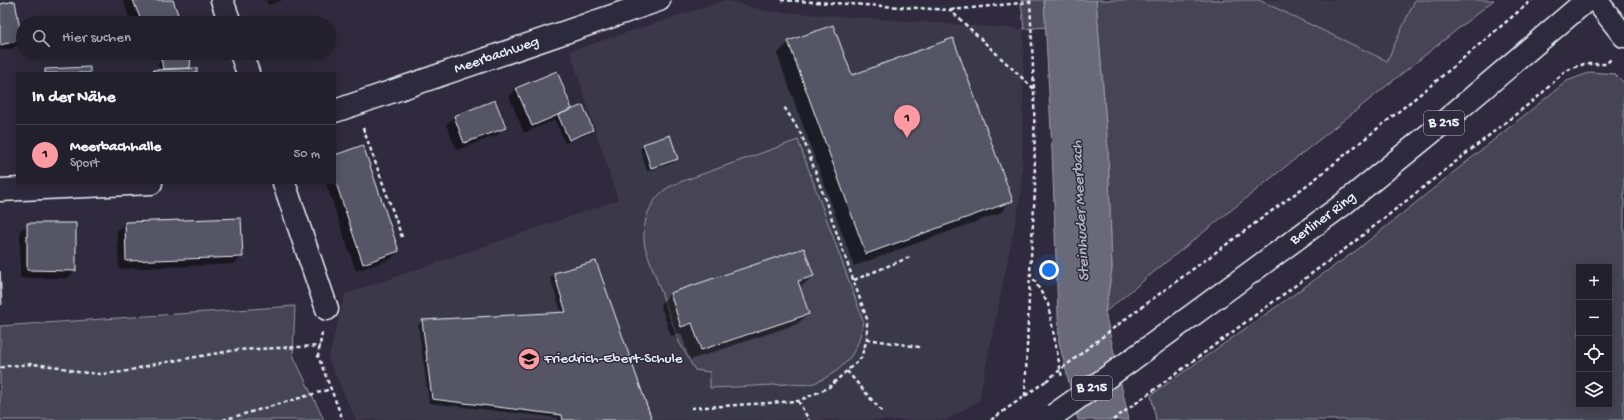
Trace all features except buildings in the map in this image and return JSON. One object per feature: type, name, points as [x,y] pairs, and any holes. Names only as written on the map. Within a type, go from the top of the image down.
[{"type":"street","points":[[222,0],[228,16]]},
{"type":"street","name":"Meerbachweg","points":[[345,108],[659,0]]},
{"type":"street","name":"Berliner Ring","points":[[1050,418],[1341,206],[1432,132],[1587,0]]},
{"type":"street","points":[[1596,0],[1620,46]]},
{"type":"street","points":[[243,60],[248,72]]},
{"type":"street","points":[[0,190],[129,184]]},
{"type":"street","points":[[284,184],[327,309]]},
{"type":"path","points":[[781,0],[950,10],[1030,1],[1034,90],[1035,190],[1025,396]]},
{"type":"path","points":[[991,420],[1046,381],[1124,320],[1315,179],[1435,82],[1532,0]]},
{"type":"path","points":[[950,10],[1034,90]]},
{"type":"path","points":[[1113,420],[1349,246],[1539,96],[1565,71],[1584,64],[1606,64],[1620,46]]},
{"type":"path","points":[[691,408],[798,402],[828,388],[847,371],[861,358],[867,339],[867,319],[854,280],[800,134],[783,105]]},
{"type":"path","points":[[345,108],[402,237]]},
{"type":"path","points":[[854,280],[910,257]]},
{"type":"path","points":[[1030,273],[1048,304],[1063,381]]},
{"type":"path","points":[[327,309],[318,356],[343,420]]},
{"type":"path","points":[[867,339],[919,347]]},
{"type":"path","points":[[0,368],[33,364],[59,366],[78,372],[101,374],[123,372],[155,364],[236,350],[320,346]]},
{"type":"path","points":[[847,371],[883,413]]},
{"type":"path","points":[[223,420],[331,389]]},
{"type":"path","points":[[798,402],[809,420]]},
{"type":"shaded area","points":[[726,0],[767,11],[1024,29],[1022,190],[979,401],[947,420],[356,420],[328,359],[345,294],[618,200],[570,51]]},
{"type":"shaded area","points":[[1021,0],[1044,0],[1046,27],[1024,29]]},
{"type":"shaded area","points":[[1096,0],[1259,0],[1387,61],[1415,0],[1494,0],[1105,312],[1112,269],[1108,150]]},
{"type":"shaded area","points":[[1259,0],[1415,0],[1387,61]]},
{"type":"shaded area","points":[[1591,72],[1615,74],[1624,83],[1624,420],[1156,420],[1151,395],[1357,250],[1567,81]]},
{"type":"shaded area","points":[[798,140],[863,320],[858,342],[849,359],[842,366],[834,373],[811,384],[710,388],[710,372],[695,370],[679,342],[645,247],[644,231],[647,215],[655,200],[660,194],[671,186]]},
{"type":"shaded area","points":[[295,306],[293,355],[324,420],[0,420],[0,326]]},
{"type":"water","name":"Steinhuder Meerbach","points":[[1044,0],[1096,0],[1108,150],[1112,269],[1105,312],[1129,420],[1078,420],[1059,342],[1052,149]]},
{"type":"place","name":"Meerbachhalle","points":[[907,138]]},
{"type":"place","name":"Friedrich-Ebert-Schule","points":[[529,359]]}]
